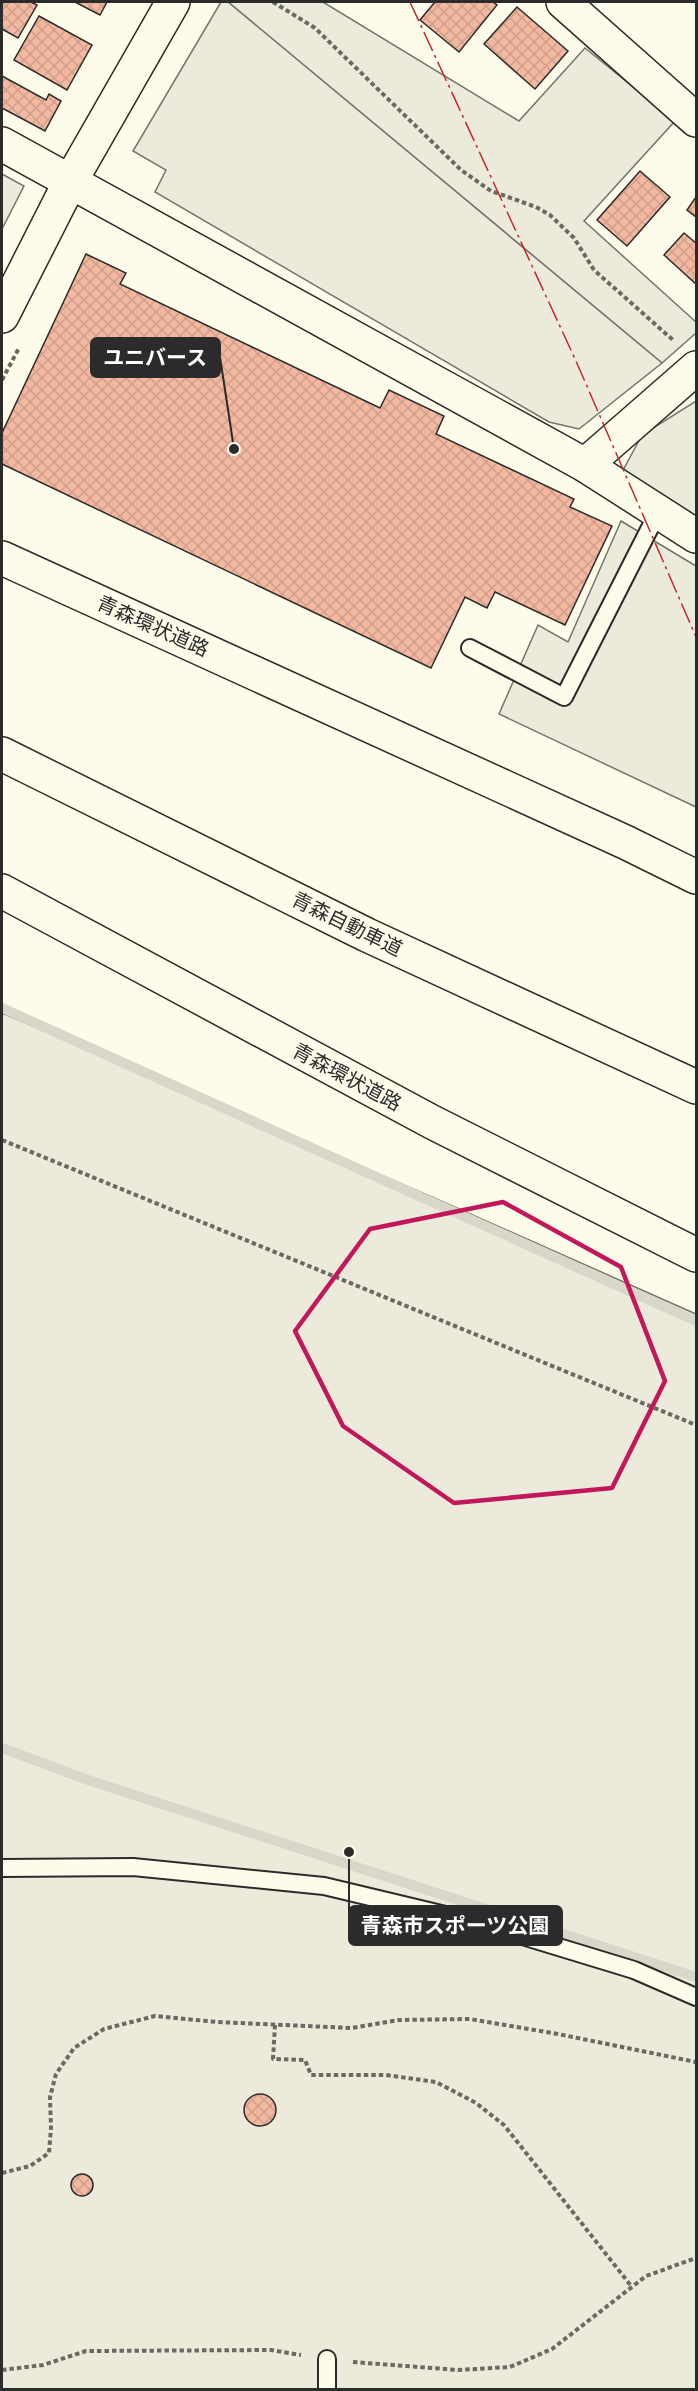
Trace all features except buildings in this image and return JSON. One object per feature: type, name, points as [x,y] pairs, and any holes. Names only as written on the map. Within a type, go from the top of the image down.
[{"type":"main road","points":[[2,316],[70,182],[173,2]]},
{"type":"main road","points":[[562,2],[696,120]]},
{"type":"main road","points":[[2,144],[585,465],[696,536]]},
{"type":"main road","points":[[585,465],[688,357]]},
{"type":"main road","name":"青森環状道路","points":[[2,558],[593,827],[696,877]]},
{"type":"main road","name":"青森自動車道","points":[[2,754],[367,935],[696,1087]]},
{"type":"main road","name":"青森環状道路","points":[[2,891],[432,1122],[696,1255]]},
{"type":"lane","points":[[470,648],[564,697],[658,512]]},
{"type":"lane","points":[[2,1868],[133,1867],[324,1886],[483,1924],[634,1970],[696,1997]]},
{"type":"lane","points":[[327,2360],[327,2390]]},
{"type":"path","points":[[273,2],[315,28],[461,170],[490,191],[536,207],[550,215],[574,238],[594,270],[688,357]]},
{"type":"path","points":[[2,1140],[696,1425]]},
{"type":"path","points":[[2,2173],[30,2166],[49,2153],[50,2097],[57,2073],[74,2048],[104,2029],[156,2016],[351,2028],[399,2020],[470,2019],[696,2062]]},
{"type":"path","points":[[275,2025],[273,2059],[305,2060],[311,2075],[386,2074],[436,2082],[476,2103],[504,2125],[632,2287]]},
{"type":"path","points":[[2,2370],[43,2365],[86,2351],[271,2350],[327,2360],[458,2370],[510,2367],[552,2349],[646,2276],[696,2259]]},
{"type":"highlighted area","points":[[503,1202],[621,1267],[665,1381],[612,1488],[454,1503],[343,1426],[295,1331],[370,1229]]},
{"type":"shaded area","points":[[221,2],[228,2],[662,363],[579,429],[549,422],[155,192],[166,170],[133,151]]},
{"type":"shaded area","points":[[228,2],[323,2],[519,121],[585,48],[675,121],[584,221],[696,322],[696,333],[662,363]]},
{"type":"shaded area","points":[[2,174],[24,186],[2,229]]},
{"type":"shaded area","points":[[696,401],[696,518],[621,474],[642,435]]},
{"type":"shaded area","points":[[621,521],[696,566],[696,807],[499,714],[538,625],[568,642]]},
{"type":"shaded area","points":[[2,1013],[432,1197],[696,1314],[696,2389],[2,2389]]},
{"type":"waterway","points":[[2,1008],[696,1321]]},
{"type":"waterway","points":[[2,1748],[88,1780],[696,1977]]},
{"type":"power","points":[[410,2],[576,361],[696,637]]},
{"type":"place","name":"ユニバース","points":[[234,449]]},
{"type":"place","name":"青森市スポーツ公園","points":[[349,1852]]}]
